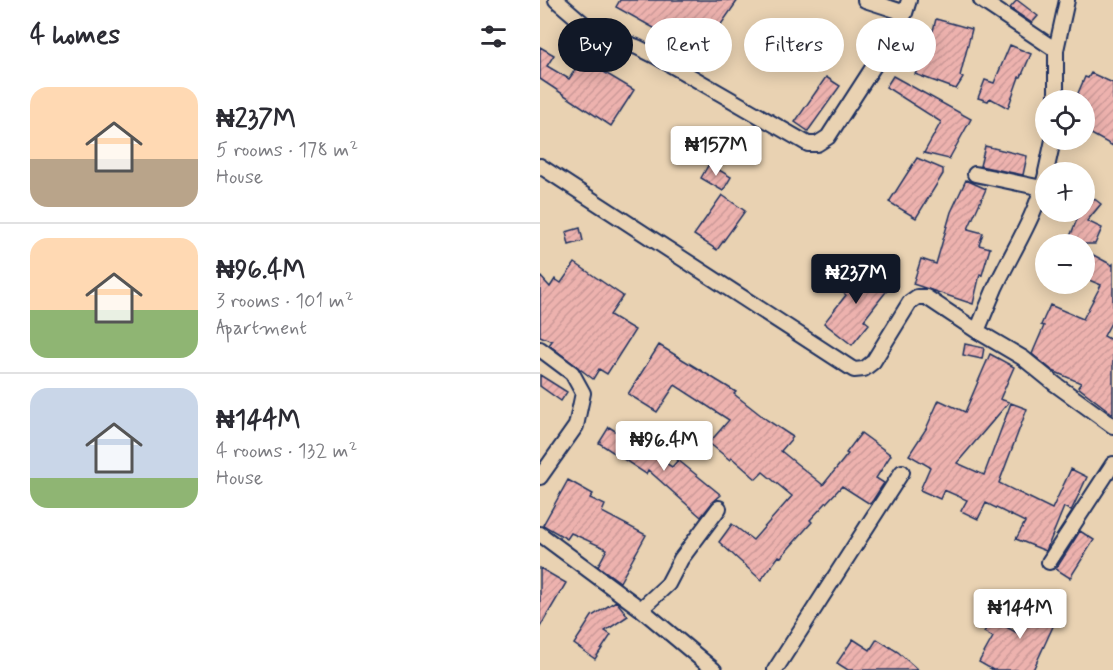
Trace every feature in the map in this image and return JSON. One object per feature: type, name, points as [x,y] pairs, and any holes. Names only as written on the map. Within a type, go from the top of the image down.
[{"type":"street","points":[[556,0],[591,30],[657,57],[808,144],[818,144],[828,137],[892,38],[907,6],[865,0]]},
{"type":"street","points":[[981,0],[1056,50]]},
{"type":"street","points":[[1056,90],[1056,50],[1067,0]]},
{"type":"street","points":[[540,166],[854,370],[864,369],[873,362],[910,302],[917,297],[926,297],[1023,358],[1054,384],[1113,426]]},
{"type":"street","points":[[975,174],[1035,177]]},
{"type":"street","points":[[977,331],[995,287],[1027,228],[1035,206]]},
{"type":"street","points":[[540,349],[572,373],[583,393],[576,426],[540,477]]},
{"type":"street","points":[[1049,562],[1113,464]]},
{"type":"street","points":[[775,670],[902,472]]},
{"type":"street","points":[[641,609],[668,584],[681,559],[719,508]]},
{"type":"street","points":[[540,534],[641,609],[714,670]]},
{"type":"building","points":[[620,0],[738,0],[725,18],[645,18],[645,23],[616,7]]},
{"type":"building","points":[[1017,0],[1038,16],[1032,23],[1010,8]]},
{"type":"building","points":[[936,19],[972,29],[960,76],[963,78],[956,89],[915,74],[916,72],[936,72]]},
{"type":"building","points":[[1010,45],[1031,54],[1019,77],[1008,108],[990,98],[988,101],[978,98],[985,80],[994,83]]},
{"type":"building","points":[[540,47],[554,55],[547,66],[569,79],[574,72],[604,72],[634,90],[611,126],[540,79]]},
{"type":"building","points":[[1091,73],[1113,83],[1113,146],[1095,136],[1095,90],[1079,90],[1085,77],[1088,78]]},
{"type":"building","points":[[893,76],[971,119],[949,159],[924,153],[941,122],[886,87]]},
{"type":"building","points":[[826,77],[840,86],[808,131],[795,122]]},
{"type":"building","points":[[985,146],[1027,156],[1023,175],[980,166]]},
{"type":"building","points":[[917,158],[943,169],[943,174],[916,218],[889,202]]},
{"type":"building","points":[[709,164],[731,177],[723,191],[701,178]]},
{"type":"building","points":[[966,180],[986,189],[968,229],[983,233],[979,245],[990,248],[982,275],[980,274],[973,304],[913,284],[921,259],[936,264],[951,212]]},
{"type":"building","points":[[722,195],[745,211],[717,250],[694,235]]},
{"type":"building","points":[[1095,199],[1101,204],[1095,211]]},
{"type":"building","points":[[1076,222],[1089,222],[1102,228],[1095,244],[1095,234],[1071,234]]},
{"type":"building","points":[[580,228],[583,241],[569,245],[566,232]]},
{"type":"building","points":[[1095,256],[1113,264],[1113,319],[1104,336],[1113,341],[1113,414],[1078,387],[1081,383],[1053,371],[1032,354],[1050,305],[1083,319],[1101,285],[1095,283]]},
{"type":"building","points":[[575,263],[623,296],[610,315],[635,330],[607,374],[599,369],[593,379],[549,345],[552,341],[540,336],[540,276],[550,287],[555,279],[561,283]]},
{"type":"building","points":[[861,266],[889,288],[864,320],[869,324],[852,345],[824,323],[846,295],[841,291]]},
{"type":"building","points":[[965,344],[984,348],[982,359],[963,355]]},
{"type":"building","points":[[659,345],[736,392],[734,394],[793,437],[781,451],[823,485],[848,454],[846,453],[861,433],[891,455],[876,478],[884,483],[873,500],[870,504],[842,486],[810,520],[812,522],[781,557],[779,556],[761,580],[719,542],[732,524],[753,540],[792,496],[763,472],[756,479],[732,458],[730,460],[709,443],[729,420],[675,385],[657,412],[628,394]]},
{"type":"building","points":[[990,354],[1014,367],[1000,399],[1009,402],[957,463],[984,475],[1011,403],[1027,409],[999,483],[1052,509],[1071,469],[1087,477],[1071,511],[1064,507],[1046,551],[1016,539],[1025,522],[986,503],[978,519],[961,511],[967,500],[944,490],[940,499],[920,490],[930,467],[909,455],[926,429],[939,400],[965,412]]},
{"type":"building","points":[[540,375],[567,392],[561,401],[540,386]]},
{"type":"building","points":[[609,427],[672,467],[678,460],[721,495],[701,517],[648,470],[646,474],[599,443]]},
{"type":"building","points":[[568,480],[593,494],[590,498],[605,505],[602,512],[646,535],[620,582],[598,566],[607,549],[571,533],[567,539],[543,525]]},
{"type":"building","points":[[1080,531],[1094,540],[1070,578],[1056,569]]},
{"type":"building","points":[[540,568],[566,583],[540,627]]},
{"type":"building","points":[[1037,599],[1061,609],[1033,670],[993,670],[979,662],[993,637],[984,632],[992,619],[1019,634]]},
{"type":"building","points":[[616,601],[628,616],[605,631],[611,635],[595,659],[574,644],[592,616]]},
{"type":"building","points":[[853,639],[870,650],[877,639],[898,652],[918,670],[848,670],[837,663]]}]
